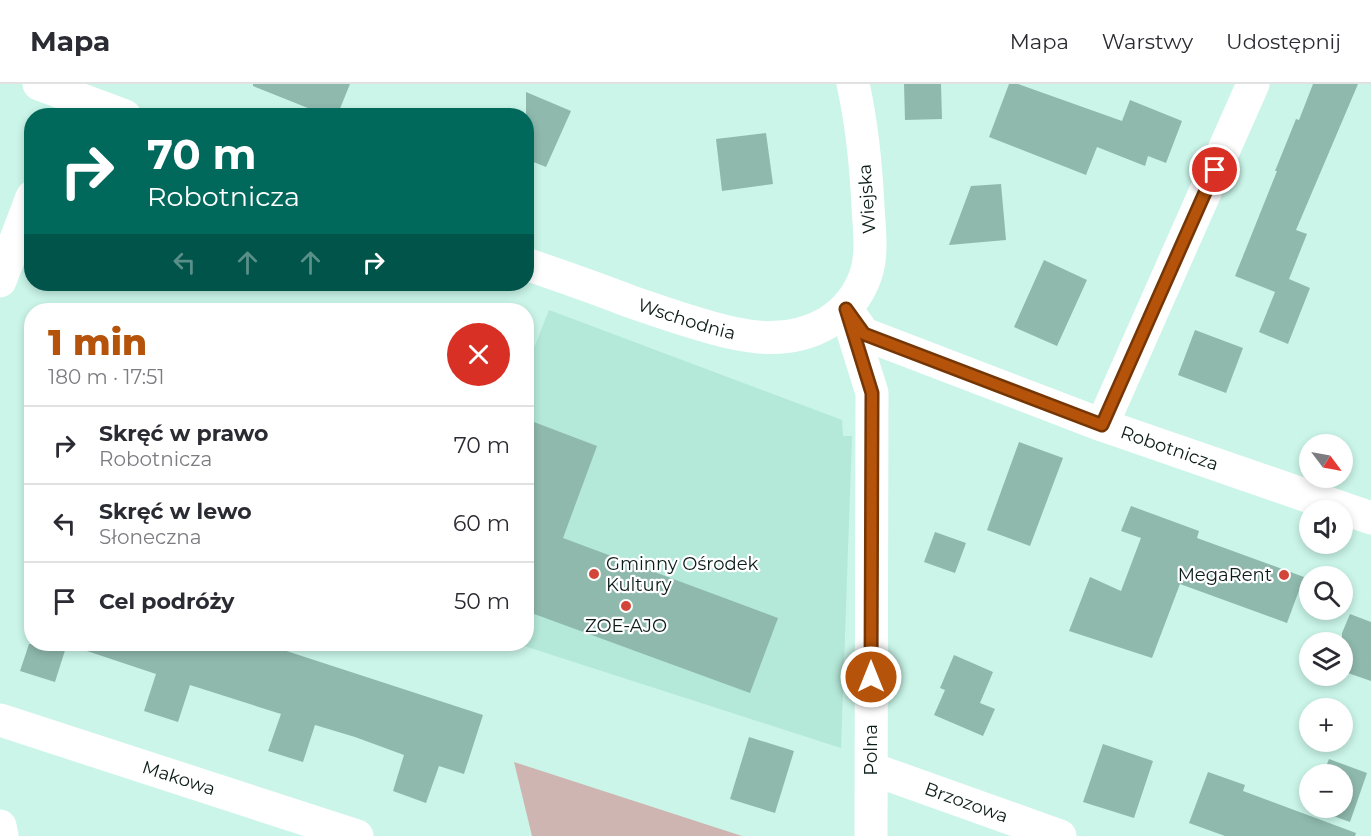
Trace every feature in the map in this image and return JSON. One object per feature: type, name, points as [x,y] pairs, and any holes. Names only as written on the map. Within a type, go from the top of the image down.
[{"type":"street","name":"Wiejska","points":[[846,309],[861,286],[866,273],[870,234],[866,177],[853,84]]},
{"type":"street","points":[[1102,425],[1253,84]]},
{"type":"street","points":[[56,98],[94,108]]},
{"type":"street","points":[[0,281],[24,219]]},
{"type":"street","name":"Wschodnia","points":[[534,267],[681,319],[752,337],[785,338],[808,333],[837,317],[846,309]]},
{"type":"street","name":"Robotnicza","points":[[846,309],[864,334],[1102,425],[1371,518]]},
{"type":"street","name":"Polna","points":[[846,309],[872,393],[871,836]]},
{"type":"street","name":"Makowa","points":[[0,720],[357,836]]},
{"type":"street","name":"Brzozowa","points":[[872,769],[1060,836]]},
{"type":"street","points":[[0,826],[2,836]]},
{"type":"shaded area","points":[[549,310],[842,420],[843,436],[852,436],[841,748],[534,649],[534,348]]},
{"type":"shaded area","points":[[514,762],[742,836],[532,836]]},
{"type":"building","points":[[253,84],[350,84],[340,108],[308,108],[253,86]]},
{"type":"building","points":[[904,84],[941,84],[942,119],[905,120]]},
{"type":"building","points":[[1009,84],[1018,84],[1122,121],[1130,100],[1182,121],[1166,163],[1148,156],[1145,166],[1097,147],[1086,175],[989,137]]},
{"type":"building","points":[[1313,84],[1358,84],[1296,230],[1307,234],[1289,279],[1310,288],[1288,344],[1259,332],[1275,292],[1235,276],[1296,119],[1299,120]]},
{"type":"building","points":[[526,92],[571,111],[546,167],[534,162],[534,108],[526,108]]},
{"type":"building","points":[[766,133],[773,184],[722,191],[716,139]]},
{"type":"building","points":[[1001,184],[1006,240],[949,245],[971,186]]},
{"type":"building","points":[[1044,260],[1087,280],[1057,346],[1014,327]]},
{"type":"building","points":[[1195,330],[1243,348],[1226,393],[1178,375]]},
{"type":"building","name":"Gminny Ośrodek Kultury","points":[[534,422],[597,446],[563,538],[778,618],[750,693],[534,614]]},
{"type":"building","points":[[1019,442],[1063,458],[1030,546],[987,530]]},
{"type":"building","points":[[1131,506],[1199,531],[1197,538],[1299,575],[1299,591],[1287,623],[1180,584],[1152,658],[1069,631],[1090,577],[1121,591],[1141,538],[1121,531]]},
{"type":"building","points":[[935,532],[966,543],[955,573],[924,562]]},
{"type":"building","points":[[1353,615],[1371,622],[1371,681],[1353,675],[1353,632],[1342,632],[1347,620],[1353,620]]},
{"type":"building","points":[[27,651],[65,651],[55,682],[20,671]]},
{"type":"building","points":[[87,651],[286,651],[483,715],[464,774],[439,766],[426,803],[393,791],[404,755],[355,737],[315,725],[303,762],[268,751],[281,714],[190,685],[178,722],[144,711],[156,674]]},
{"type":"building","points":[[954,655],[993,672],[980,703],[995,709],[983,736],[934,715],[945,690],[940,688]]},
{"type":"building","points":[[749,737],[794,751],[775,813],[730,799]]},
{"type":"building","points":[[1103,744],[1153,761],[1134,818],[1083,802]]},
{"type":"building","points":[[1329,759],[1343,764],[1327,764]]},
{"type":"building","points":[[1353,768],[1367,773],[1353,813]]},
{"type":"building","points":[[1208,772],[1245,785],[1243,791],[1299,812],[1299,818],[1316,818],[1356,833],[1355,836],[1225,836],[1189,823]]},
{"type":"building","points":[[1339,818],[1351,818],[1350,822]]},
{"type":"place","name":"Gminny Ośrodek Kultury","points":[[594,574]]},
{"type":"place","name":"MegaRent","points":[[1284,575]]},
{"type":"place","name":"ZOE-AJO","points":[[626,606]]},
{"type":"route","points":[[871,677],[872,393],[846,309],[864,334],[1102,425],[1215,170]]}]
